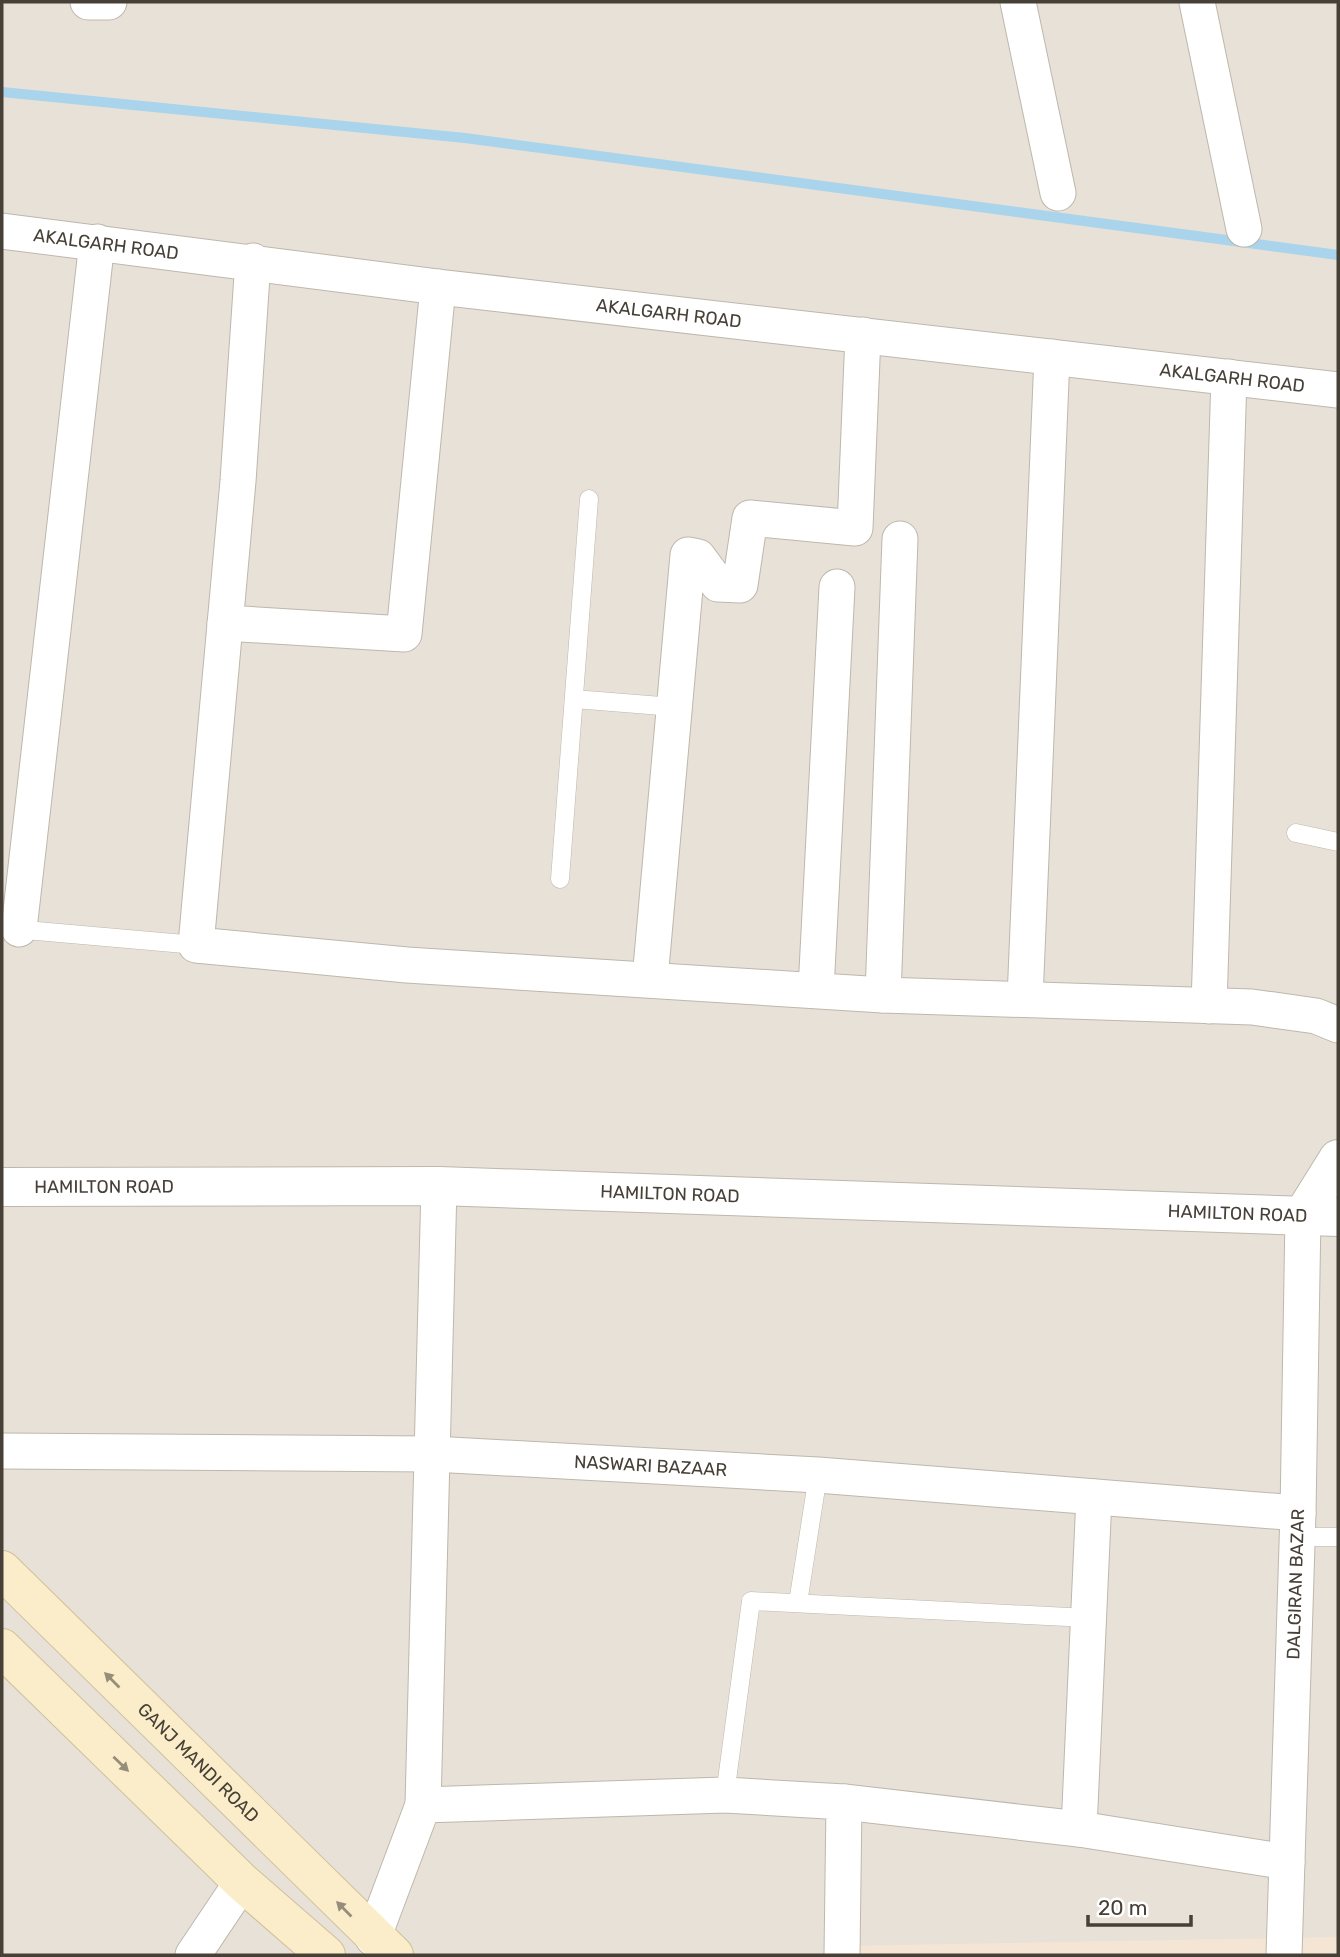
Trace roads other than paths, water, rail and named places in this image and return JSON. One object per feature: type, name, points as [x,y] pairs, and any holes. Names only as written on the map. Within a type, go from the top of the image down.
[{"type":"main road","name":"GANJ MANDI ROAD","points":[[2,1570],[376,1949]]},
{"type":"main road","points":[[2,1648],[242,1882],[326,1955]]},
{"type":"street","points":[[88,2],[109,2]]},
{"type":"street","points":[[1018,2],[1058,193]]},
{"type":"street","points":[[1197,2],[1244,229]]},
{"type":"street","name":"AKALGARH ROAD","points":[[2,231],[438,286],[1338,390]]},
{"type":"street","points":[[10,928],[97,243]]},
{"type":"street","points":[[253,261],[225,623],[196,945],[407,965],[883,995],[1209,1006],[1294,1012],[1316,1016],[1338,1026]]},
{"type":"street","points":[[225,623],[404,634],[438,286]]},
{"type":"street","points":[[650,979],[688,555],[698,557],[718,584],[740,585],[750,518],[855,528],[863,335]]},
{"type":"street","points":[[1025,999],[1052,357]]},
{"type":"street","points":[[1209,1006],[1229,377]]},
{"type":"street","points":[[883,995],[900,539]]},
{"type":"street","points":[[816,990],[837,587]]},
{"type":"street","points":[[1320,1216],[1338,1159]]},
{"type":"street","points":[[376,1949],[423,1805],[439,1186]]},
{"type":"street","name":"HAMILTON ROAD","points":[[2,1187],[439,1186],[1320,1216]]},
{"type":"street","name":"DALGIRAN BAZAR","points":[[1284,1955],[1297,1525],[1320,1216]]},
{"type":"street","name":"NASWARI BAZAAR","points":[[2,1451],[433,1454],[818,1475],[1094,1497],[1297,1525]]},
{"type":"street","points":[[1079,1829],[1094,1497]]},
{"type":"street","points":[[423,1805],[726,1795],[844,1802],[1079,1829],[1287,1862]]},
{"type":"street","points":[[842,1955],[844,1802]]},
{"type":"street","points":[[193,1955],[242,1882]]},
{"type":"lane","points":[[559,879],[589,499]]},
{"type":"lane","points":[[574,699],[674,707]]},
{"type":"lane","points":[[1296,834],[1338,842]]},
{"type":"lane","points":[[10,928],[196,945]]},
{"type":"lane","points":[[798,1603],[818,1475]]},
{"type":"lane","points":[[1297,1525],[1338,1537]]},
{"type":"lane","points":[[726,1795],[751,1601],[1088,1618]]},
{"type":"waterway","points":[[2,92],[465,138],[1338,255]]}]
